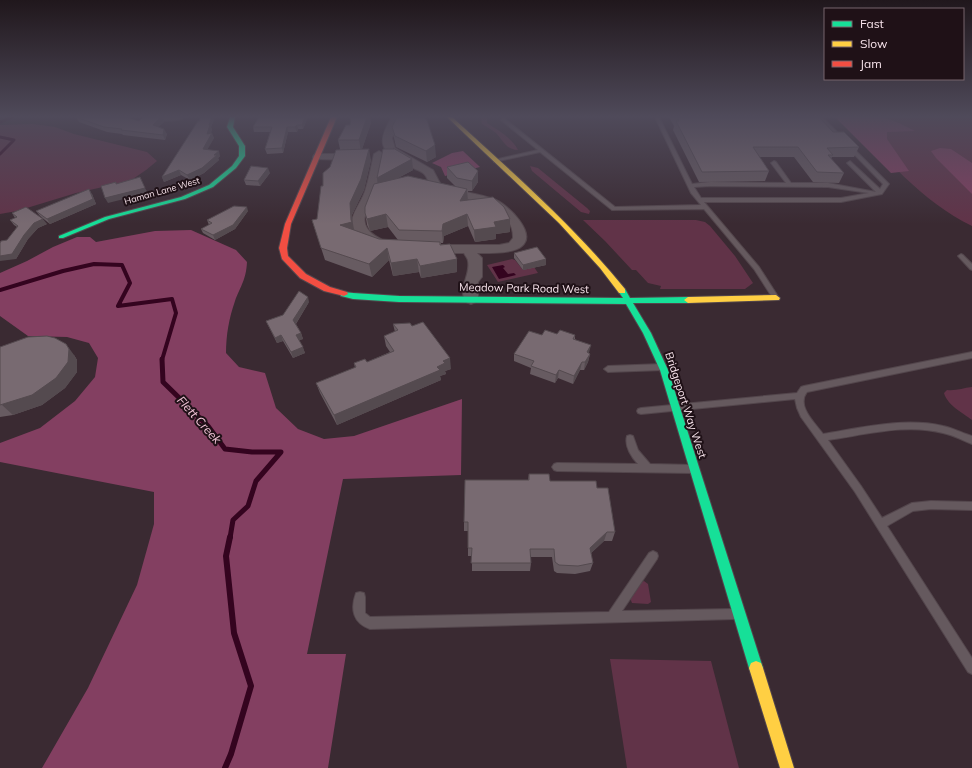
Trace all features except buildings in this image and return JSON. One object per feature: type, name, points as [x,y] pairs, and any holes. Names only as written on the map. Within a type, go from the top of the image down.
[{"type":"street","name":"Haman Lane West","points":[[61,237],[83,226],[108,217],[195,193],[221,179],[236,166],[242,153]]},
{"type":"street","points":[[320,153],[318,157],[359,156],[382,153]]},
{"type":"street","points":[[395,153],[429,172],[432,176],[434,185],[438,189],[493,202],[506,211],[517,228],[519,239],[516,244],[509,247],[470,252],[419,248]]},
{"type":"street","name":"Bridgeport Way West","points":[[487,153],[592,252],[617,283],[647,333],[663,368],[676,408],[787,768]]},
{"type":"street","points":[[379,154],[371,190],[359,215],[358,222],[360,231],[365,236],[375,242],[394,248]]},
{"type":"street","name":"Meadow Park Road West","points":[[318,157],[288,224],[283,248],[285,257],[303,276],[315,284],[340,293],[380,299],[629,301],[776,298]]},
{"type":"street","points":[[470,252],[466,258],[465,277],[471,282],[471,300]]},
{"type":"lane","points":[[496,161],[530,153]]},
{"type":"lane","points":[[545,153],[614,209],[706,208]]},
{"type":"lane","points":[[675,153],[699,200],[757,268],[776,298]]},
{"type":"lane","points":[[699,200],[841,200],[880,193],[886,184],[855,153]]},
{"type":"lane","points":[[774,163],[789,184]]},
{"type":"lane","points":[[850,163],[880,193]]},
{"type":"lane","points":[[691,186],[710,184],[789,184],[828,186],[880,193]]},
{"type":"lane","points":[[961,256],[972,268]]},
{"type":"lane","points":[[972,356],[804,389],[799,396],[799,406],[804,415],[858,489],[972,668]]},
{"type":"lane","points":[[608,369],[663,368]]},
{"type":"lane","points":[[641,411],[799,396]]},
{"type":"lane","points":[[821,438],[893,427],[921,426],[944,430],[972,440]]},
{"type":"lane","points":[[630,439],[631,448],[640,461],[649,469]]},
{"type":"lane","points":[[557,467],[695,469]]},
{"type":"lane","points":[[881,524],[912,507],[931,505],[972,506]]},
{"type":"lane","points":[[611,618],[652,556]]},
{"type":"lane","points":[[360,597],[358,609],[360,617],[364,622],[370,623],[740,614]]},
{"type":"shaded area","points":[[0,153],[148,153],[157,161],[130,181],[76,193],[17,211],[0,214]]},
{"type":"shaded area","points":[[452,153],[465,153],[480,167],[445,176],[441,167],[432,163]]},
{"type":"shaded area","points":[[871,153],[897,153],[909,171],[891,173]]},
{"type":"shaded area","points":[[881,153],[972,153],[972,226],[954,216],[920,191]]},
{"type":"shaded area","points":[[932,153],[957,153],[972,163],[972,194]]},
{"type":"shaded area","points":[[530,166],[538,168],[587,208],[590,211],[589,214],[581,212],[532,171]]},
{"type":"shaded area","points":[[583,220],[696,220],[705,222],[735,256],[753,283],[745,289],[660,289],[661,286],[648,283],[636,270],[632,270]]},
{"type":"shaded area","points":[[191,230],[236,250],[247,262],[244,278],[235,301],[230,320],[226,353],[239,367],[265,373],[276,408],[298,429],[324,439],[354,436],[462,399],[461,475],[343,479],[307,654],[346,654],[328,768],[42,768],[88,688],[137,585],[154,524],[154,492],[0,462],[0,443],[40,428],[75,401],[95,377],[98,358],[89,343],[67,337],[28,336],[0,316],[0,273],[77,237],[90,237],[96,242],[155,231]]},
{"type":"shaded area","points":[[512,259],[515,260],[523,270],[534,267],[538,273],[498,282],[487,265]]},
{"type":"shaded area","points":[[503,265],[505,267],[503,268],[508,274],[514,273],[516,275],[499,279],[492,267]]},
{"type":"shaded area","points":[[972,387],[972,420],[952,405],[944,393],[947,390]]},
{"type":"shaded area","points":[[644,581],[648,584],[651,602],[648,604],[632,603],[630,598],[641,582]]},
{"type":"shaded area","points":[[610,659],[711,661],[739,768],[627,768]]},
{"type":"waterway","name":"Flett Creek","points":[[0,290],[63,271],[94,264],[122,265],[130,283],[118,306],[172,299],[176,313],[162,360]]},
{"type":"waterway","name":"Flett Creek","points":[[162,360],[163,382],[208,426],[225,449],[252,452],[281,452],[256,481],[248,506],[233,520],[230,538]]},
{"type":"waterway","name":"Flett Creek","points":[[225,768],[231,754],[251,686],[234,633],[226,556],[230,537]]},
{"type":"traffic: fast","points":[[61,237],[107,218],[183,198],[211,186],[234,167],[242,156],[242,153]]},
{"type":"traffic: fast","points":[[622,291],[647,333],[664,370],[756,668]]},
{"type":"traffic: fast","points":[[344,294],[399,299],[629,301],[688,300]]},
{"type":"traffic: slow","points":[[488,153],[583,244],[622,291]]},
{"type":"traffic: slow","points":[[688,300],[776,298]]},
{"type":"traffic: slow","points":[[756,668],[787,768]]},
{"type":"traffic: jam","points":[[319,153],[288,224],[283,248],[285,257],[303,276],[327,289],[344,294]]}]
